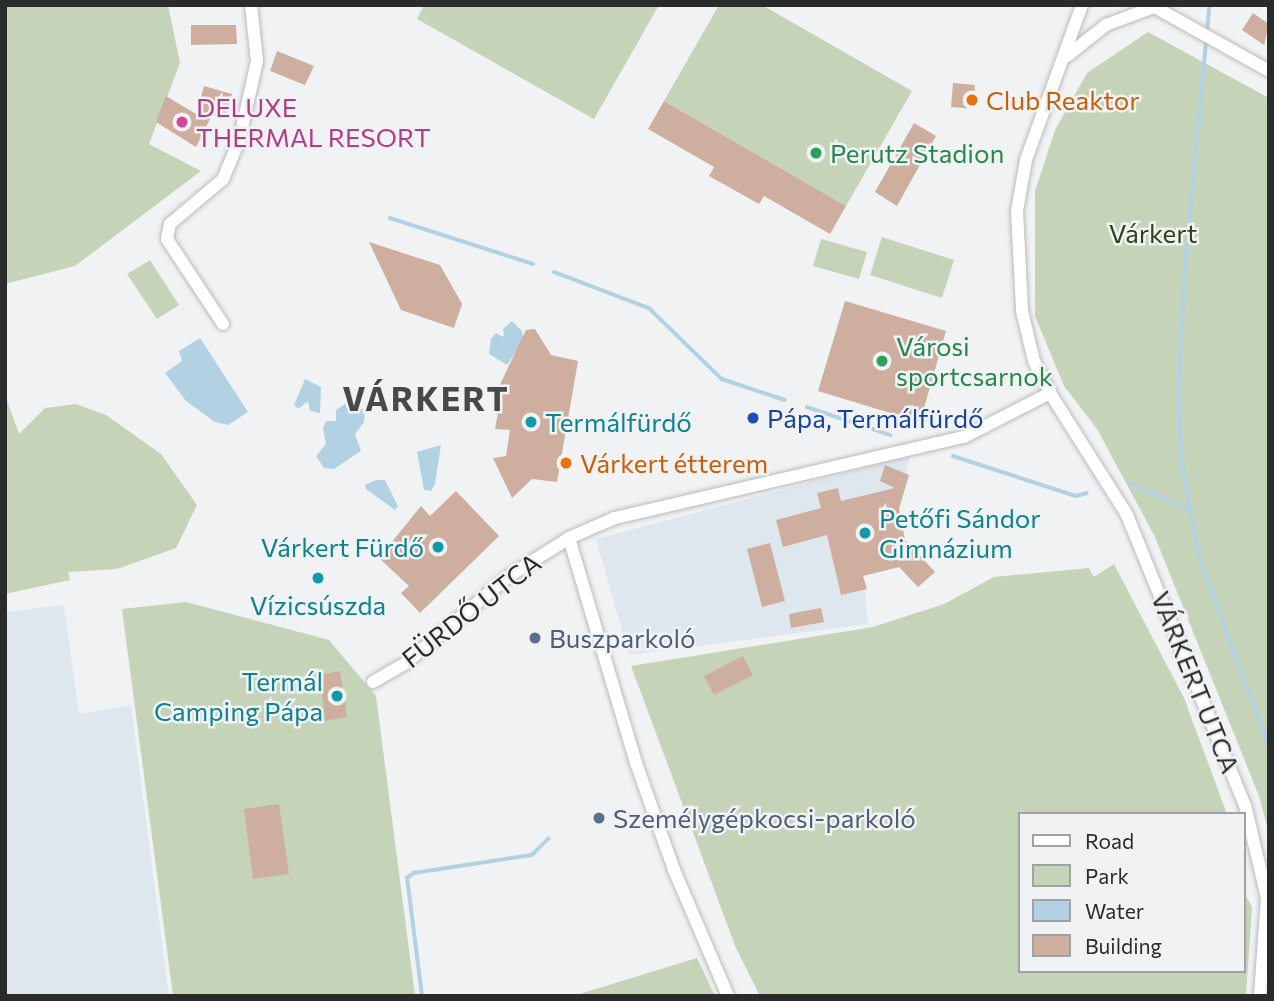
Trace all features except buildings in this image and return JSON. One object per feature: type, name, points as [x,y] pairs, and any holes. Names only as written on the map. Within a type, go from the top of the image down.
[{"type":"street","points":[[223,324],[167,239],[170,224],[223,179],[239,141],[252,100],[257,61],[251,5]]},
{"type":"street","name":"VÁRKERT UTCA","points":[[1082,5],[1027,160],[1017,211],[1022,311],[1034,361],[1050,393],[1127,515],[1245,805],[1267,898],[1260,996]]},
{"type":"street","points":[[1066,56],[1106,24],[1152,6],[1269,71]]},
{"type":"street","points":[[728,996],[674,870],[636,763],[569,538],[615,518],[669,503],[964,437],[1050,393]]},
{"type":"street","name":"FÜRDŐ UTCA","points":[[373,682],[406,663],[509,576],[569,538]]},
{"type":"shaded area","points":[[910,456],[899,509],[905,540],[935,572],[918,587],[904,566],[863,576],[868,624],[629,655],[596,539]]},
{"type":"shaded area","points":[[64,605],[79,714],[131,705],[169,996],[5,996],[5,612]]},
{"type":"green space","points":[[5,5],[168,5],[180,63],[149,144],[201,171],[75,266],[5,284]]},
{"type":"green space","points":[[424,5],[659,5],[594,119],[417,19]]},
{"type":"green space","name":"Perutz Stadion","points":[[719,5],[762,5],[912,91],[846,206],[664,101]]},
{"type":"green space","name":"Várkert","points":[[1148,32],[1269,98],[1269,834],[1259,796],[1155,537],[1097,429],[1064,386],[1035,316],[1035,191],[1055,130],[1087,73]]},
{"type":"green space","points":[[882,237],[954,260],[942,298],[870,275]]},
{"type":"green space","points":[[821,239],[867,252],[859,279],[813,266]]},
{"type":"green space","points":[[150,260],[179,305],[157,319],[127,274]]},
{"type":"green space","points":[[5,395],[19,434],[45,408],[76,404],[106,415],[161,454],[197,505],[176,548],[117,569],[68,572],[70,580],[5,594]]},
{"type":"green space","points":[[1114,564],[1184,698],[1226,812],[1018,812],[1018,973],[1246,973],[1246,896],[1252,907],[1246,996],[760,996],[736,948],[631,666],[873,627],[944,604],[994,577],[1089,568],[1094,577]]},
{"type":"green space","points":[[186,602],[329,640],[376,696],[415,996],[173,996],[122,609]]},
{"type":"green space","points":[[697,958],[715,996],[573,996]]},
{"type":"water","points":[[512,321],[522,331],[524,340],[507,365],[489,354],[491,339],[496,333],[504,337],[503,329]]},
{"type":"water","points":[[200,338],[248,412],[228,425],[215,422],[186,401],[165,373],[182,361],[179,351]]},
{"type":"water","points":[[305,379],[321,387],[320,413],[310,411],[308,401],[298,409],[294,405]]},
{"type":"water","points":[[349,401],[365,411],[364,422],[355,434],[361,451],[334,469],[324,468],[316,456],[326,444],[323,428],[326,421],[336,421],[336,410]]},
{"type":"water","points":[[441,445],[435,484],[431,491],[424,490],[417,452]]},
{"type":"water","points":[[376,480],[385,480],[398,506],[395,510],[366,489],[365,485]]},
{"type":"waterway","points":[[1210,5],[1185,268],[1179,394],[1182,463],[1200,559],[1269,746]]},
{"type":"waterway","points":[[390,218],[533,264]]},
{"type":"waterway","points":[[554,272],[649,308],[722,379],[785,400]]},
{"type":"waterway","points":[[807,407],[890,435]]},
{"type":"waterway","points":[[953,456],[1076,496],[1087,493]]},
{"type":"waterway","points":[[1130,483],[1191,510]]},
{"type":"waterway","points":[[422,996],[407,878],[414,873],[532,855],[548,839]]},
{"type":"place","name":"Club Reaktor","points":[[972,100]]},
{"type":"place","name":"DELUXE THERMAL RESORT","points":[[182,122]]},
{"type":"place","name":"Perutz Stadion","points":[[816,153]]},
{"type":"place","name":"Városi sportcsarnok","points":[[882,361]]},
{"type":"place","name":"Pápa, Termálfürdő","points":[[753,418]]},
{"type":"place","name":"Termálfürdő","points":[[531,422]]},
{"type":"place","name":"Várkert étterem","points":[[566,463]]},
{"type":"place","name":"Petőfi Sándor Gimnázium","points":[[865,533]]},
{"type":"place","name":"Várkert Fürdő","points":[[438,547]]},
{"type":"place","name":"Vízicsúszda","points":[[318,578]]},
{"type":"place","name":"Buszparkoló","points":[[535,638]]},
{"type":"place","name":"Termál Camping Pápa","points":[[337,696]]},
{"type":"place","name":"Személygépkocsi-parkoló","points":[[599,818]]},
{"type":"district","name":"VÁRKERT","points":[[426,398]]}]
